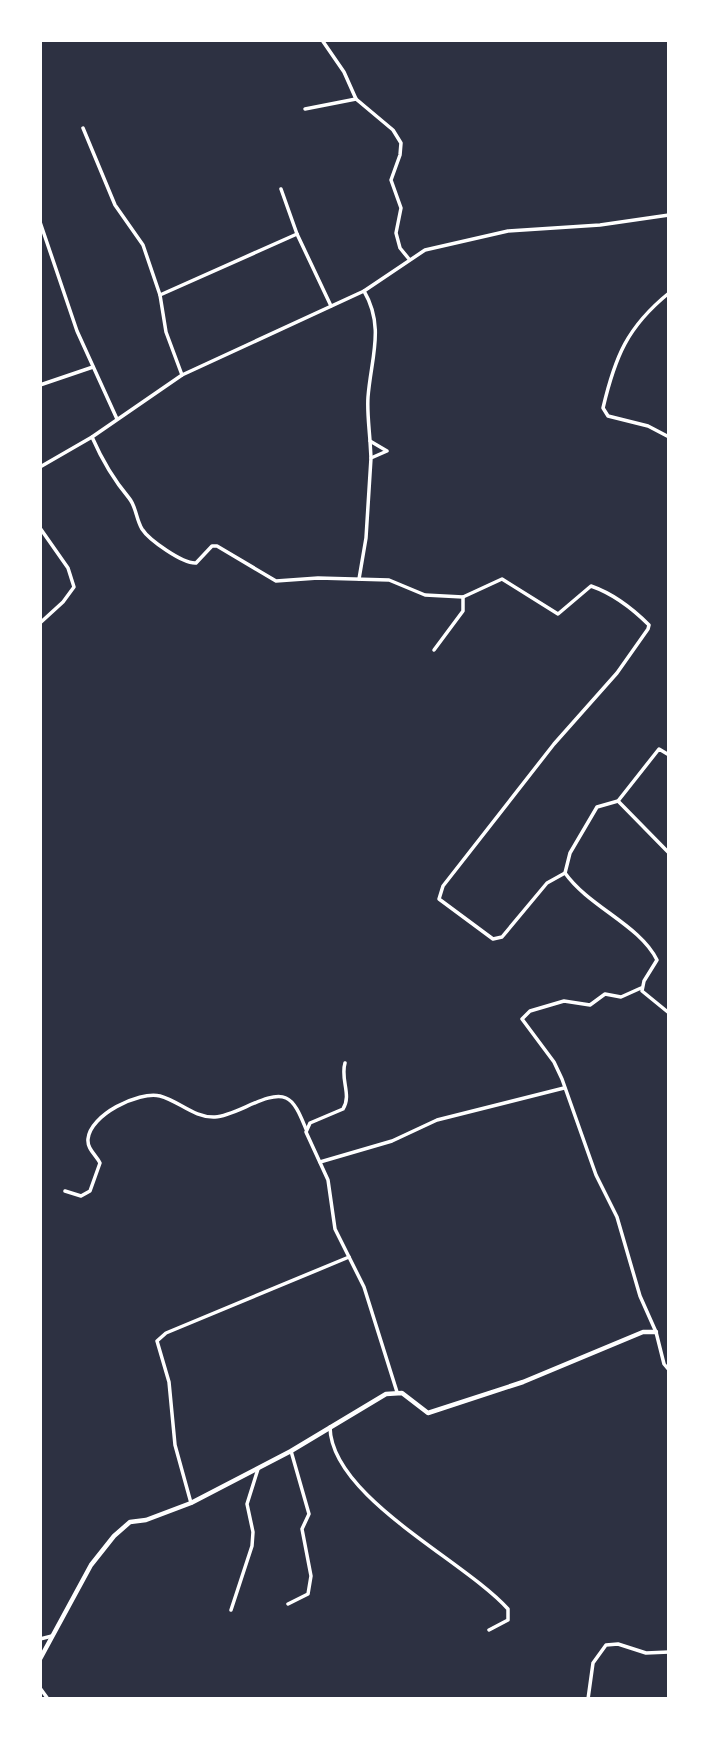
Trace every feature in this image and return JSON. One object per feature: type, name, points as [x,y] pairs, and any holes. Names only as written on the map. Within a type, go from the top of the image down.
[{"type":"street","points":[[322,40],[344,72],[356,99],[393,130],[401,143],[400,155],[391,180],[401,208],[396,233],[400,248],[409,259]]},
{"type":"street","points":[[305,109],[318,109],[329,103],[356,99]]},
{"type":"street","points":[[83,128],[116,205],[142,245],[160,295],[166,332],[182,375]]},
{"type":"street","points":[[282,189],[298,234],[331,306]]},
{"type":"street","points":[[40,467],[92,437],[182,375],[364,291],[425,250],[508,231],[587,226],[669,215]]},
{"type":"street","points":[[40,222],[93,367],[117,419]]},
{"type":"street","points":[[160,295],[298,234]]},
{"type":"street","points":[[359,579],[366,538],[371,458],[368,400],[377,328],[373,308],[364,291]]},
{"type":"street","points":[[669,293],[644,316],[618,352],[603,408],[608,416],[648,426],[669,437]]},
{"type":"street","points":[[40,385],[93,367]]},
{"type":"street","points":[[92,437],[116,485],[130,498],[141,528],[163,550],[191,563],[196,563],[212,546],[217,546],[276,581],[389,580],[425,595],[463,597],[502,579],[558,614],[591,586],[626,604],[649,625],[617,673],[570,724],[443,886],[439,899],[492,939],[502,937],[547,884],[565,873],[570,853],[597,807],[618,801],[659,749],[669,755]]},
{"type":"street","points":[[370,441],[387,451],[371,458]]},
{"type":"street","points":[[40,528],[68,568],[74,587],[63,602],[40,623]]},
{"type":"street","points":[[434,650],[463,611],[463,597]]},
{"type":"street","points":[[618,801],[669,853]]},
{"type":"street","points":[[565,873],[589,900],[652,948],[657,960],[641,988],[621,997],[605,994],[590,1005],[566,1001],[525,1015],[523,1022],[554,1062],[603,1190],[617,1217],[640,1296],[669,1370]]},
{"type":"street","points":[[641,988],[669,1013]]},
{"type":"street","points":[[306,1129],[310,1123],[343,1109],[346,1104],[348,1096],[343,1072],[345,1063]]},
{"type":"street","points":[[320,1162],[392,1141],[437,1120],[564,1088]]},
{"type":"street","points":[[65,1191],[80,1196],[90,1191],[100,1163],[88,1145],[90,1133],[105,1113],[136,1097],[161,1096],[199,1115],[215,1117],[270,1098],[285,1097],[292,1102],[306,1129],[328,1180],[335,1229],[364,1287],[384,1359],[397,1392]]},
{"type":"street","points":[[191,1503],[175,1445],[169,1382],[157,1341],[166,1333],[190,1322],[349,1257]]},
{"type":"street","points":[[40,1658],[91,1565],[114,1535],[130,1522],[146,1520],[191,1503],[291,1451],[375,1399],[397,1392],[406,1395],[428,1413],[523,1382],[643,1332],[656,1332]]},
{"type":"street","points":[[330,1427],[333,1450],[354,1481],[415,1536],[508,1609],[508,1620],[489,1630]]},
{"type":"street","points":[[288,1604],[308,1594],[311,1576],[302,1529],[309,1514],[291,1451]]},
{"type":"street","points":[[231,1610],[252,1546],[253,1532],[247,1504],[258,1469]]},
{"type":"street","points":[[40,1639],[53,1636]]},
{"type":"street","points":[[587,1699],[593,1663],[606,1645],[618,1644],[646,1653],[669,1652]]},
{"type":"street","points":[[40,1688],[48,1699]]}]
